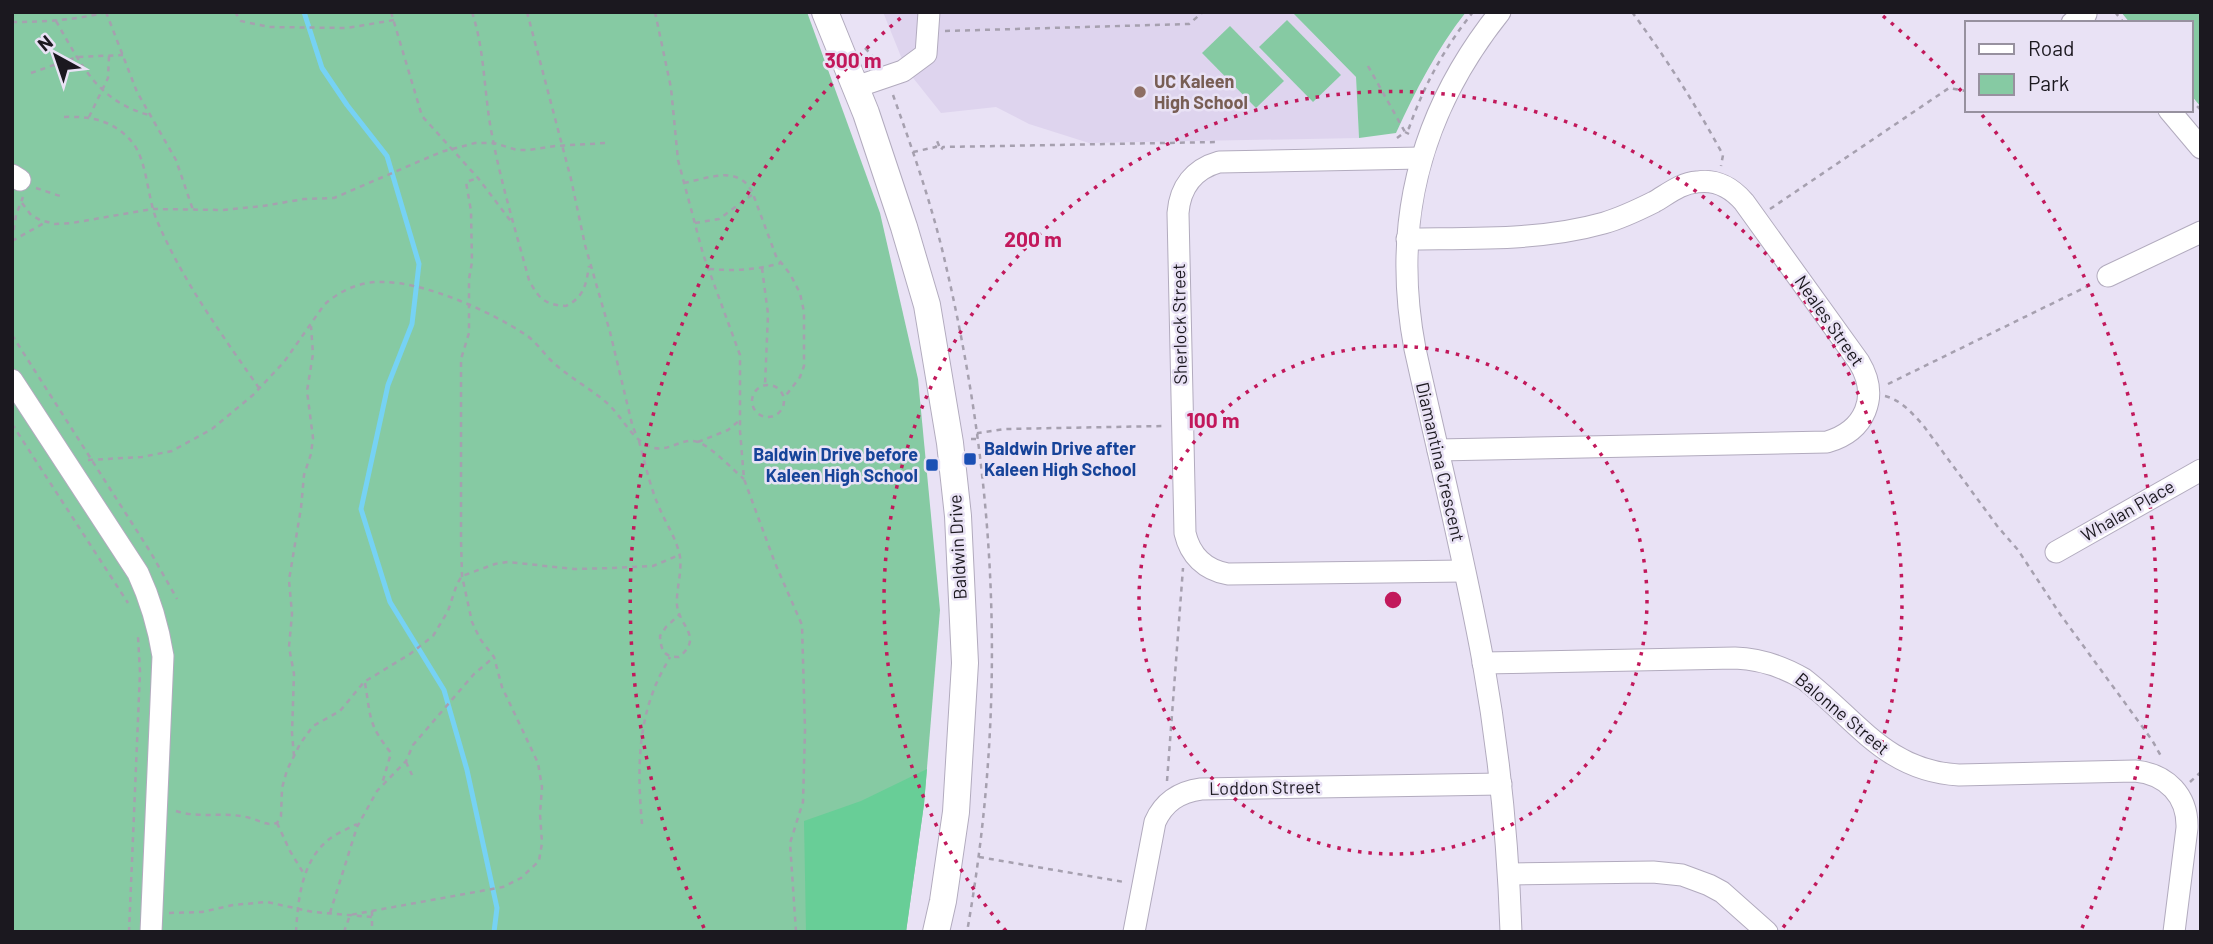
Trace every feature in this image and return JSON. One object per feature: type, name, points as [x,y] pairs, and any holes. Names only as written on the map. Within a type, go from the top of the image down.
[{"type":"main road","name":"Baldwin Drive","points":[[825,12],[856,87],[904,227],[927,305],[950,443],[958,516],[965,663],[956,812],[936,932]]},
{"type":"street","name":"Diamantina Crescent","points":[[1500,12],[1467,57],[1440,105],[1424,149],[1409,212],[1406,267],[1410,322],[1483,663],[1501,784],[1511,932]]},
{"type":"street","points":[[856,87],[903,71],[926,54],[928,22]]},
{"type":"street","points":[[2171,112],[2201,148]]},
{"type":"street","name":"Sherlock Street","points":[[1194,555],[1185,533],[1178,213],[1181,196],[1189,180],[1203,169],[1228,161],[1424,149]]},
{"type":"street","points":[[1407,239],[1516,237],[1564,233],[1633,212],[1683,185],[1700,181],[1716,183]]},
{"type":"street","name":"Neales Street","points":[[1716,183],[1732,190],[1756,219],[1859,362],[1867,378],[1869,391]]},
{"type":"street","points":[[2108,276],[2201,232]]},
{"type":"street","points":[[12,380],[138,573],[157,621],[163,656],[152,923]]},
{"type":"street","points":[[1437,450],[1827,442],[1843,436],[1856,426],[1865,411],[1869,391]]},
{"type":"street","name":"Whalan Place","points":[[2056,552],[2201,470]]},
{"type":"street","points":[[1194,555],[1212,570],[1236,575],[1464,571]]},
{"type":"street","name":"Balonne Street","points":[[1483,663],[1750,659],[1778,666],[1804,679],[1890,754],[1916,768],[1959,775],[2135,771],[2152,774],[2167,782],[2179,795],[2187,820],[2174,932]]},
{"type":"street","name":"Loddon Street","points":[[1170,801],[1184,792],[1201,789],[1501,784]]},
{"type":"street","points":[[1134,932],[1155,822],[1158,814],[1170,801]]},
{"type":"street","points":[[1509,874],[1682,874],[1722,892],[1767,932]]},
{"type":"path","points":[[12,22],[87,18],[106,12],[137,92],[176,160],[193,210]]},
{"type":"path","points":[[235,12],[241,21],[269,27],[347,28],[394,20]]},
{"type":"path","points":[[391,12],[422,116],[478,178],[515,227]]},
{"type":"path","points":[[472,12],[494,143],[529,280],[537,295],[549,304],[566,306],[582,296],[590,262]]},
{"type":"path","points":[[527,12],[632,424],[659,507],[679,555],[680,587],[677,604],[690,632],[686,651],[679,657],[670,657],[664,652],[660,636],[680,614]]},
{"type":"path","points":[[655,12],[671,88],[678,160],[709,269],[740,355],[744,479],[775,563],[802,625],[805,730],[803,802],[789,843],[796,932]]},
{"type":"path","points":[[928,22],[1189,24],[1203,12]]},
{"type":"path","points":[[1398,138],[1405,132],[1446,49],[1473,12]]},
{"type":"path","points":[[1632,12],[1679,78],[1723,155],[1716,183]]},
{"type":"path","points":[[56,21],[97,86],[130,110],[150,116]]},
{"type":"path","points":[[31,73],[77,58],[124,55]]},
{"type":"path","points":[[89,117],[108,78],[109,56]]},
{"type":"path","points":[[1368,66],[1405,132],[1424,149]]},
{"type":"path","points":[[1756,219],[1949,88],[1965,91]]},
{"type":"path","points":[[64,117],[100,120],[121,132],[133,143],[141,159],[152,209],[195,294],[259,388]]},
{"type":"path","points":[[913,152],[936,147],[937,141],[941,150],[943,147],[1219,142]]},
{"type":"path","points":[[22,203],[31,215],[47,222],[72,223],[152,209],[223,210],[263,206],[304,199],[334,198],[452,149],[475,143],[494,143],[517,150],[606,143]]},
{"type":"path","points":[[684,183],[721,175],[741,178],[750,187],[767,235],[800,293],[805,342],[804,366],[800,377],[784,398],[782,409],[774,416],[768,417],[754,410],[752,399],[756,390],[765,385],[775,386],[784,398]]},
{"type":"path","points":[[16,178],[46,193],[60,196]]},
{"type":"path","points":[[12,241],[16,215],[24,195],[16,178]]},
{"type":"path","points":[[350,915],[503,887],[522,878],[539,861],[542,843],[542,787],[538,763],[502,687],[494,657],[480,639],[472,622],[463,576],[461,359],[468,333],[472,262],[466,182],[478,178]]},
{"type":"path","points":[[695,223],[719,219],[753,194]]},
{"type":"path","points":[[12,241],[47,222]]},
{"type":"path","points":[[709,269],[732,271],[782,263]]},
{"type":"path","points":[[762,268],[768,314],[765,385]]},
{"type":"path","points":[[1869,391],[2108,276]]},
{"type":"path","points":[[69,468],[84,460],[129,458],[172,451],[226,419],[284,362],[324,305],[352,287],[380,281],[404,284],[470,306],[527,335],[553,363],[606,402],[638,439],[648,446],[660,449],[672,448],[685,441],[698,442],[728,430],[740,420]]},
{"type":"path","points":[[294,756],[294,674],[289,647],[292,614],[289,580],[304,475],[313,438],[307,391],[313,354],[311,326]]},
{"type":"path","points":[[12,335],[177,598]]},
{"type":"path","points":[[1869,391],[1893,398],[1923,425],[2031,568],[2060,614],[2163,759]]},
{"type":"path","points":[[12,424],[131,607]]},
{"type":"path","points":[[950,443],[976,439],[978,433],[1005,429],[1182,426]]},
{"type":"path","points":[[698,442],[744,479]]},
{"type":"path","points":[[157,803],[195,816],[249,817],[261,823],[277,823],[281,816],[286,770],[313,726],[340,711],[365,682],[433,636],[448,611],[457,584],[463,576],[478,569],[508,562],[574,569],[613,568],[653,566],[679,555]]},
{"type":"path","points":[[1170,801],[1166,790],[1182,571],[1185,559],[1194,555]]},
{"type":"path","points":[[129,932],[141,672],[138,633]]},
{"type":"path","points":[[330,913],[359,822],[381,787],[406,761],[413,745],[474,674],[494,657]]},
{"type":"path","points":[[642,824],[639,796],[640,746],[653,692],[670,657]]},
{"type":"path","points":[[365,682],[370,721],[376,735],[391,753],[381,787]]},
{"type":"path","points":[[406,761],[412,775]]},
{"type":"path","points":[[2185,786],[2201,772]]},
{"type":"path","points":[[296,932],[297,908],[304,874],[331,838],[359,822]]},
{"type":"path","points":[[277,823],[304,874]]},
{"type":"path","points":[[979,857],[1142,885]]},
{"type":"path","points":[[152,923],[233,905],[267,902],[372,917]]},
{"type":"path","points":[[372,910],[372,932]]},
{"type":"path","points":[[344,932],[350,915]]},
{"type":"shaded area","name":"UC Kaleen High School","points":[[883,12],[1292,12],[1356,77],[1359,138],[1089,143],[1029,124],[996,107],[941,113],[906,69]]},
{"type":"green space","points":[[12,12],[807,12],[880,213],[918,379],[940,610],[924,804],[906,932],[12,932]]},
{"type":"green space","points":[[1292,12],[1466,12],[1427,71],[1396,133],[1359,138],[1356,77]]},
{"type":"green space","points":[[2121,12],[2201,12],[2201,107],[2192,96],[2192,21],[2128,21]]},
{"type":"green space","points":[[1287,20],[1341,75],[1313,102],[1259,47]]},
{"type":"green space","points":[[1230,26],[1284,81],[1256,108],[1202,53]]},
{"type":"green space","points":[[927,769],[906,932],[806,932],[804,821],[861,801]]},
{"type":"waterway","points":[[304,12],[322,68],[387,156],[419,264],[412,324],[388,385],[361,509],[390,602],[444,690],[467,770],[497,908],[494,932]]},
{"type":"place","name":"UC Kaleen High School","points":[[1140,92]]},
{"type":"place","name":"Baldwin Drive after Kaleen High School","points":[[970,459]]},
{"type":"place","name":"Baldwin Drive before Kaleen High School","points":[[932,465]]}]
